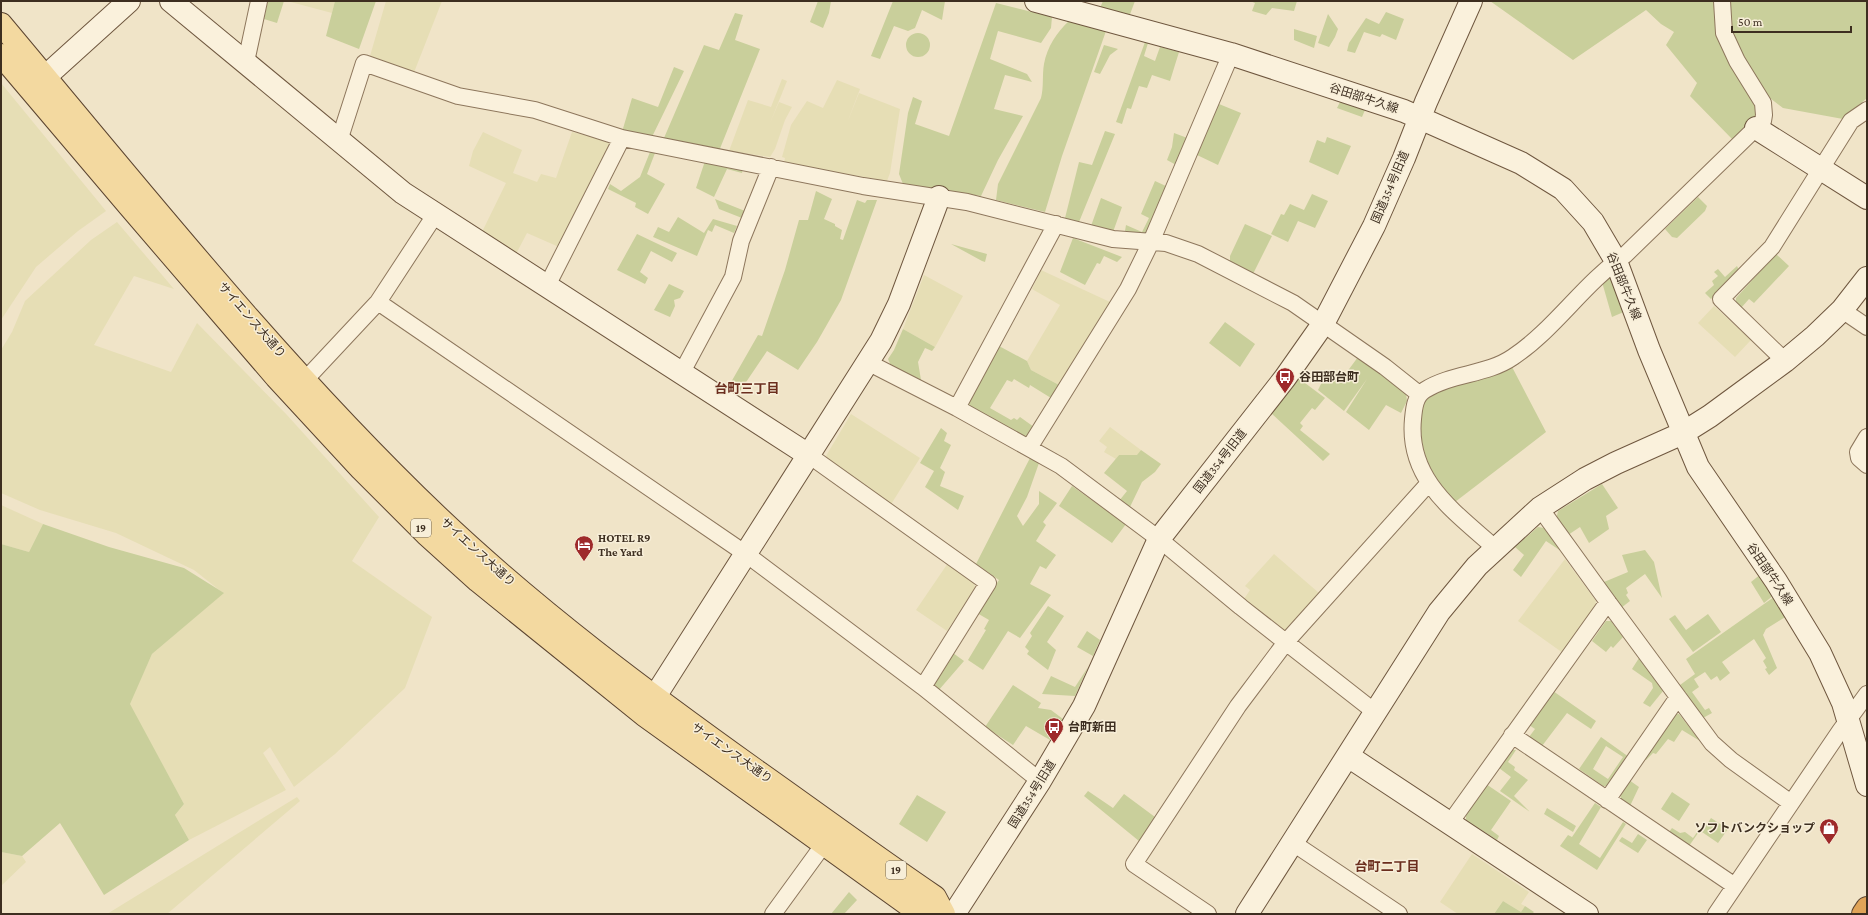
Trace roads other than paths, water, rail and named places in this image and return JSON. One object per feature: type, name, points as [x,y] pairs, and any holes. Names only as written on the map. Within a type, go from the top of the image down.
[{"type":"highway","points":[[1863,914],[1867,908]]},
{"type":"main road","name":"サイエンス大通り","points":[[1,24],[305,380],[378,458],[440,519],[495,581],[644,715],[921,914]]},
{"type":"main road","name":"サイエンス大通り","points":[[1,55],[128,206],[276,376],[361,469],[426,534],[569,631],[654,698],[935,897],[944,914]]},
{"type":"street","points":[[45,76],[129,1]]},
{"type":"street","points":[[171,1],[403,193],[810,456],[988,583],[923,688]]},
{"type":"street","points":[[246,62],[259,1]]},
{"type":"street","name":"谷田部牛久線","points":[[1036,1],[1231,54],[1419,117],[1521,163],[1553,182],[1585,212],[1606,241],[1616,261],[1649,350],[1698,467],[1808,632],[1829,670],[1848,719],[1867,785]]},
{"type":"street","name":"国道354号旧道","points":[[954,914],[1040,781],[1084,706],[1159,539],[1285,378],[1323,324],[1374,226],[1404,158],[1419,117],[1463,15],[1471,1]]},
{"type":"street","points":[[1495,548],[1428,484],[1419,467],[1412,438],[1414,408],[1419,394],[1443,381],[1489,368],[1511,359],[1531,345],[1604,270],[1641,240],[1763,121],[1763,103],[1737,61],[1724,33],[1722,1]]},
{"type":"street","points":[[1029,448],[1128,289],[1151,242],[1231,54]]},
{"type":"street","points":[[339,141],[364,63],[458,96],[535,110],[622,138],[862,186],[968,202],[1113,238],[1166,243],[1198,254],[1293,303],[1385,367],[1419,394]]},
{"type":"street","points":[[1784,361],[1721,299],[1772,247],[1820,169],[1852,121],[1867,110]]},
{"type":"street","points":[[1756,128],[1867,198]]},
{"type":"street","points":[[547,286],[622,138]]},
{"type":"street","points":[[681,374],[733,277],[741,241],[771,167]]},
{"type":"street","points":[[654,698],[869,363],[897,310],[939,197]]},
{"type":"street","points":[[305,380],[378,302],[435,215]]},
{"type":"street","points":[[956,408],[1056,224]]},
{"type":"street","points":[[1248,914],[1439,612],[1462,583],[1495,548],[1540,508],[1597,472],[1683,433],[1710,416],[1815,336],[1842,310],[1867,278]]},
{"type":"street","points":[[378,302],[746,554],[923,688],[1040,781]]},
{"type":"street","points":[[1842,310],[1867,327]]},
{"type":"street","points":[[869,363],[956,408],[1061,466],[1159,539],[1375,712]]},
{"type":"street","points":[[1867,437],[1858,452],[1859,458],[1867,465]]},
{"type":"street","points":[[1208,914],[1134,864],[1238,706],[1286,642],[1428,484]]},
{"type":"street","points":[[1540,508],[1703,731],[1722,753],[1739,767],[1792,803]]},
{"type":"street","points":[[1450,823],[1608,602]]},
{"type":"street","points":[[1716,914],[1848,719],[1867,694]]},
{"type":"street","points":[[1607,800],[1678,697]]},
{"type":"street","points":[[1512,735],[1735,886]]},
{"type":"street","points":[[1348,756],[1587,914]]},
{"type":"street","points":[[1293,843],[1399,914]]},
{"type":"street","points":[[772,914],[824,844]]},
{"type":"place","name":"谷田部台町","points":[[1285,394]]},
{"type":"place","name":"HOTEL R9 The Yard","points":[[584,562]]},
{"type":"place","name":"台町新田","points":[[1054,744]]},
{"type":"place","name":"ソフトバンクショップ","points":[[1829,845]]},
{"type":"district","name":"台町三丁目","points":[[747,388]]},
{"type":"district","name":"台町二丁目","points":[[1387,866]]}]
